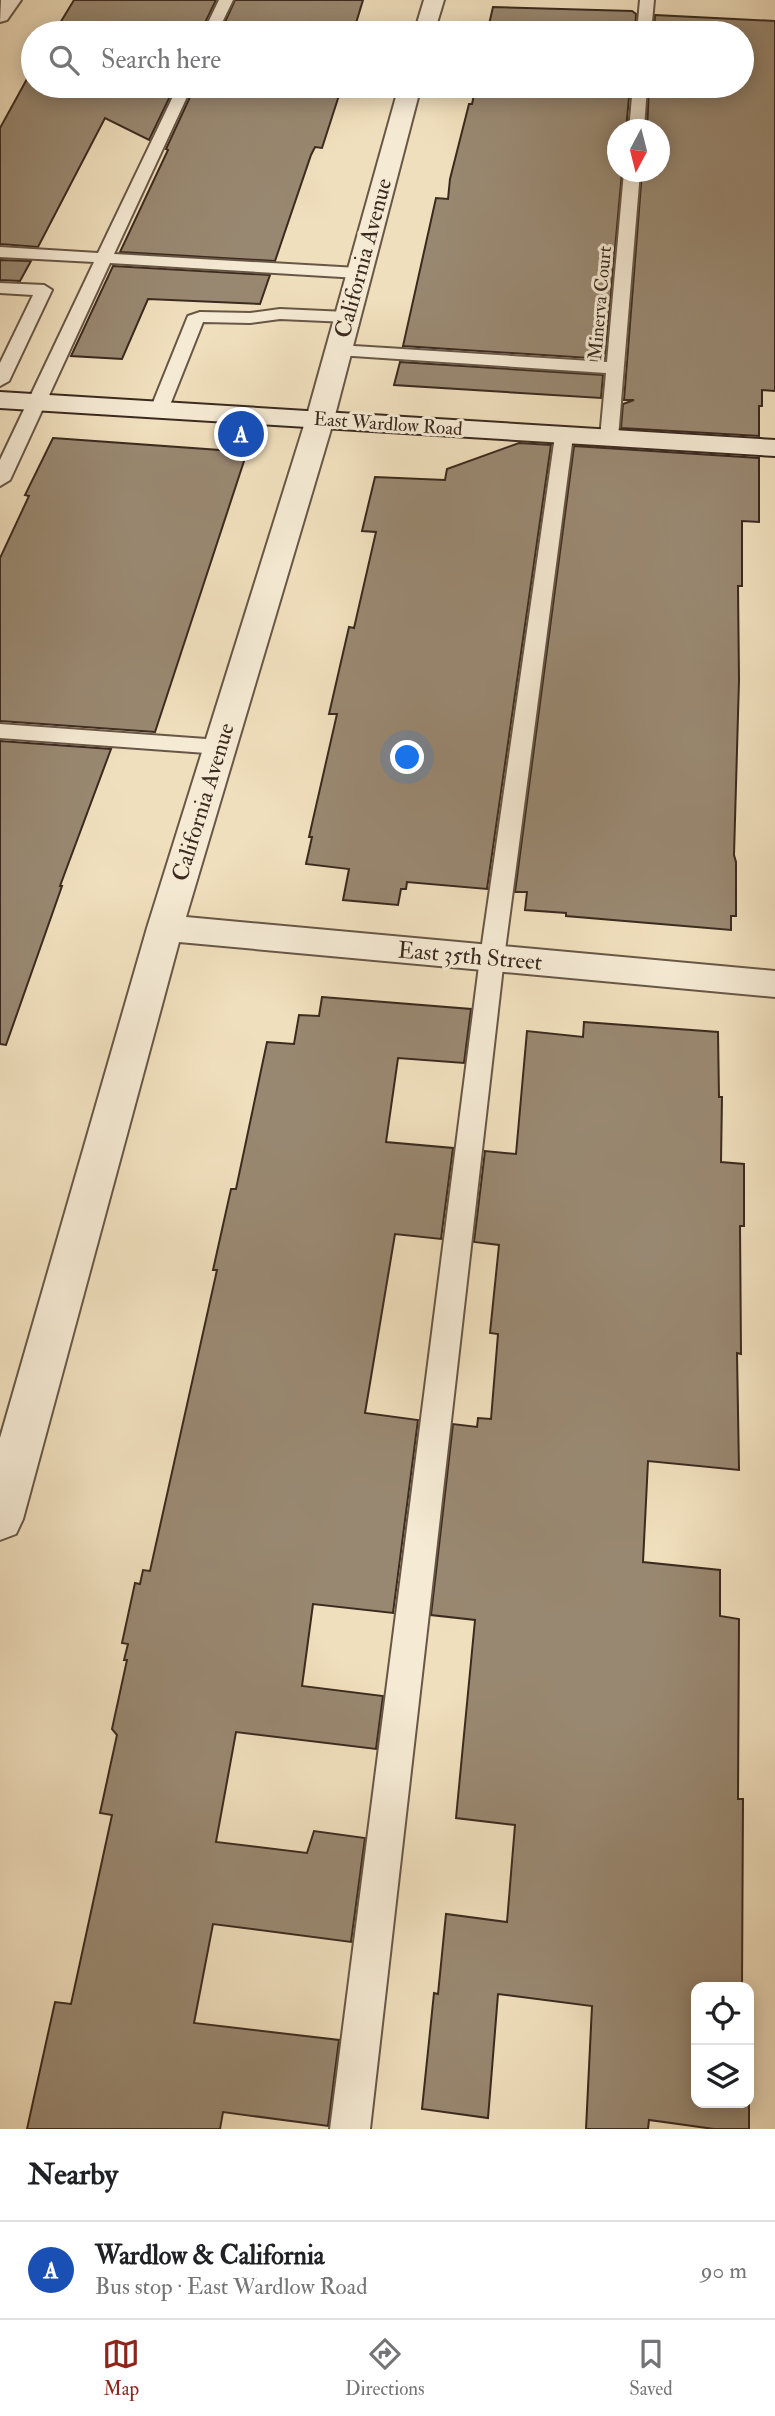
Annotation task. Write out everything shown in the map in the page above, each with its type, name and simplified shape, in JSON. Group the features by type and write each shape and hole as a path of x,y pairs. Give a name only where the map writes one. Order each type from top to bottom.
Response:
{"street":[{"path":"0,16 11,0"},
{"path":"427,21 433,0"},
{"name":"California Avenue","path":"0,1520 165,928 320,419 407,98"},
{"name":"East Wardlow Road","path":"0,400 775,448"},
{"name":"East 35th Street","path":"165,928 775,984"}],"lane":[{"path":"216,21 226,0"},
{"path":"645,21 647,0"},
{"path":"0,480 179,98"},
{"path":"637,119 638,98"},
{"name":"Minerva Court","path":"609,438 631,182"},
{"path":"0,252 358,273"},
{"path":"0,288 44,290 0,381"},
{"path":"159,410 194,320 200,317 250,318 280,314 346,317"},
{"path":"338,350 615,368"},
{"path":"350,2129 492,958 564,436"},
{"path":"0,731 220,747"}],"building":[{"path":"74,0 216,0 206,21 61,21"},
{"path":"235,0 363,0 357,21 225,21"},
{"path":"493,7 632,11 636,14 636,21 490,21"},
{"path":"655,15 775,21 775,391 762,390 759,436 621,428 623,404 634,400 624,400 641,182 670,182 670,119 648,119 648,98 754,98 754,21 655,21"},
{"path":"21,90 21,98 169,98 149,140 105,118 38,247 0,244 0,128"},
{"path":"189,98 338,98 322,148 315,147 311,155 275,261 120,252 168,150 166,149"},
{"path":"473,98 629,98 627,119 607,119 607,182 621,182 605,359 403,346 436,198 448,199 450,179 469,104 472,104"},
{"path":"0,260 31,261 20,281 0,280"},
{"path":"113,266 270,275 260,304 148,299 122,359 71,356"},
{"path":"400,362 603,375 601,398 394,385"},
{"path":"53,438 247,452 155,732 0,721 0,558 29,496 25,495"},
{"path":"519,443 551,445 487,889 407,882 406,889 401,889 398,905 343,900 349,869 306,864 312,837 309,837 337,714 329,714 349,627 354,628 376,532 362,531 375,477 445,480 447,469"},
{"path":"574,446 759,458 759,522 742,521 742,586 738,586 739,680 734,855 736,916 731,916 731,930 525,910 527,892 515,892"},
{"path":"0,741 111,749 60,886 6,1045 0,1044"},
{"path":"322,997 471,1009 464,1063 398,1058 386,1142 453,1148 441,1239 395,1234 365,1413 418,1420 393,1613 313,1604 302,1686 383,1696 376,1749 236,1732 216,1842 307,1853 314,1831 365,1838 351,1942 213,1924 194,2023 339,2040 328,2126 223,2112 220,2129 27,2129 55,2002 71,2004 112,1815 100,1813 117,1735 112,1729 127,1660 124,1660 128,1644 122,1643 135,1583 140,1584 143,1570 150,1571 217,1270 213,1270 231,1189 236,1189 267,1042 294,1044 299,1015 319,1016"},
{"path":"584,1022 718,1032 719,1097 722,1097 721,1162 744,1164 744,1226 740,1226 741,1354 737,1353 739,1470 648,1461 643,1562 720,1570 720,1616 739,1619 738,1799 743,1799 742,1982 691,1982 691,2108 749,2108 749,2129 714,2129 649,2120 648,2129 586,2129 592,2006 498,1994 488,2118 422,2109 434,1993 438,1994 446,1914 507,1922 515,1825 456,1818 475,1620 431,1615 453,1424 477,1427 478,1418 491,1419 498,1334 490,1333 499,1245 474,1242 485,1151 516,1154 527,1031 583,1037"}],"place":[{"name":"Wardlow & California","path":"241,434"}]}
